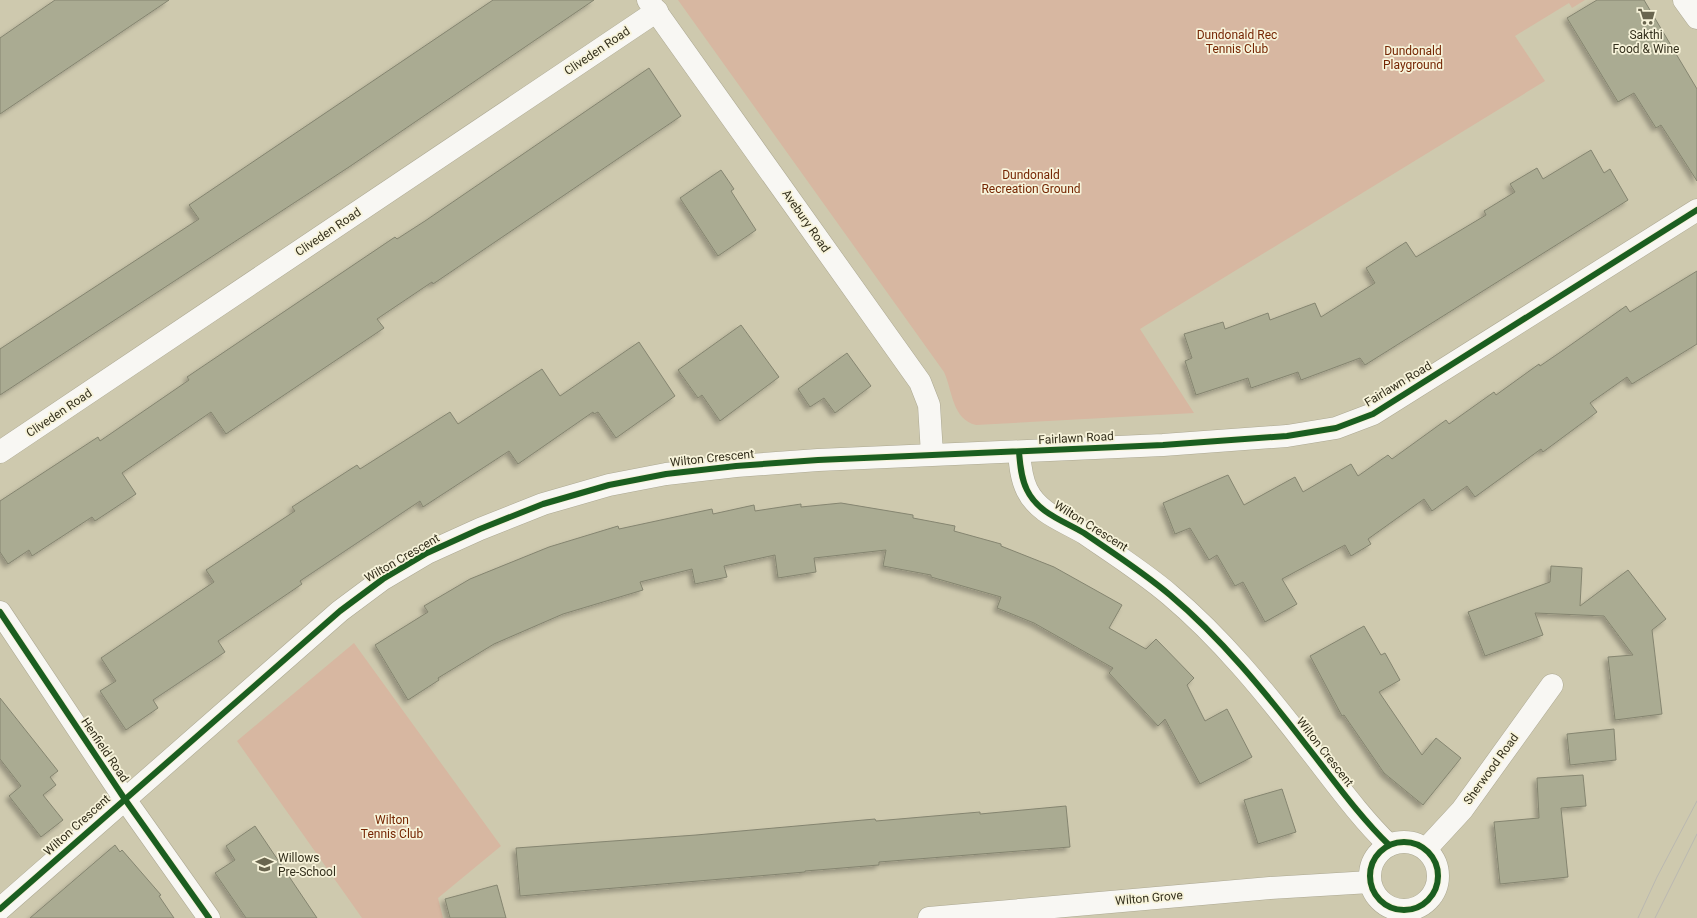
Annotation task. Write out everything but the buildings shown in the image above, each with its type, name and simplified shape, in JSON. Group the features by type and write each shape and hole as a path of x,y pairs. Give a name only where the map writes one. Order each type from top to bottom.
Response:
{"street":[{"path":"1684,0 1697,18"},
{"name":"Cliveden Road","path":"0,452 652,6"},
{"name":"Avebury Road","path":"652,6 920,382 929,405 932,454"},
{"name":"Fairlawn Road","path":"1018,452 1212,442 1287,436 1336,428 1372,414 1697,210"},
{"name":"Wilton Crescent","path":"0,909 124,798 340,611 383,579 480,528 543,504 609,485 666,474 736,466 811,460 932,454 1018,452 1027,491 1042,509 1082,532 1129,564 1170,595 1217,639 1274,703 1369,826 1389,845"},
{"name":"Henfield Road","path":"0,612 124,798 209,918"},
{"name":"Sherwood Road","path":"1426,849 1462,810 1552,686"},
{"path":"1401,841 1414,843 1426,849 1434,860 1438,873 1437,887 1429,900 1416,908 1400,914 1386,906 1376,896 1370,882 1371,867 1377,854 1389,845 1401,841"},
{"name":"Wilton Grove","path":"929,918 1270,888 1370,882"}],"green space":[{"name":"Dundonald Recreation Ground","path":"678,0 1585,0 1572,8 1569,3 1515,36 1545,81 1140,329 1194,413 976,425 968,422 962,417 954,404 944,372"},
{"name":"Wilton Tennis Club","path":"354,643 501,846 438,898 443,918 362,918 237,741"}],"tram line":[{"path":"1638,918 1657,877 1697,801"},
{"path":"1655,918 1697,834"}],"cycle path":[{"path":"0,909 340,611 383,579 427,553 480,529 543,504 609,485 666,474 736,466 818,460 1163,445 1287,436 1336,428 1373,414 1697,210"},
{"path":"1019,452 1023,481 1027,490 1038,505 1052,516 1084,533 1139,571 1170,595 1207,629 1242,666 1356,809 1389,845"},
{"path":"0,612 124,798 209,918"},
{"path":"1404,842 1417,845 1428,852 1435,863 1438,876 1435,889 1428,900 1417,907 1404,910 1391,907 1380,900 1373,889 1370,876 1373,863 1380,852 1391,845 1404,842"}],"place":[{"name":"Sakthi Food & Wine","path":"1646,16"},
{"name":"Willows Pre-School","path":"265,865"}],"park label":[{"name":"Dundonald Rec Tennis Club","path":"1237,42"},
{"name":"Dundonald Playground","path":"1413,58"}]}
